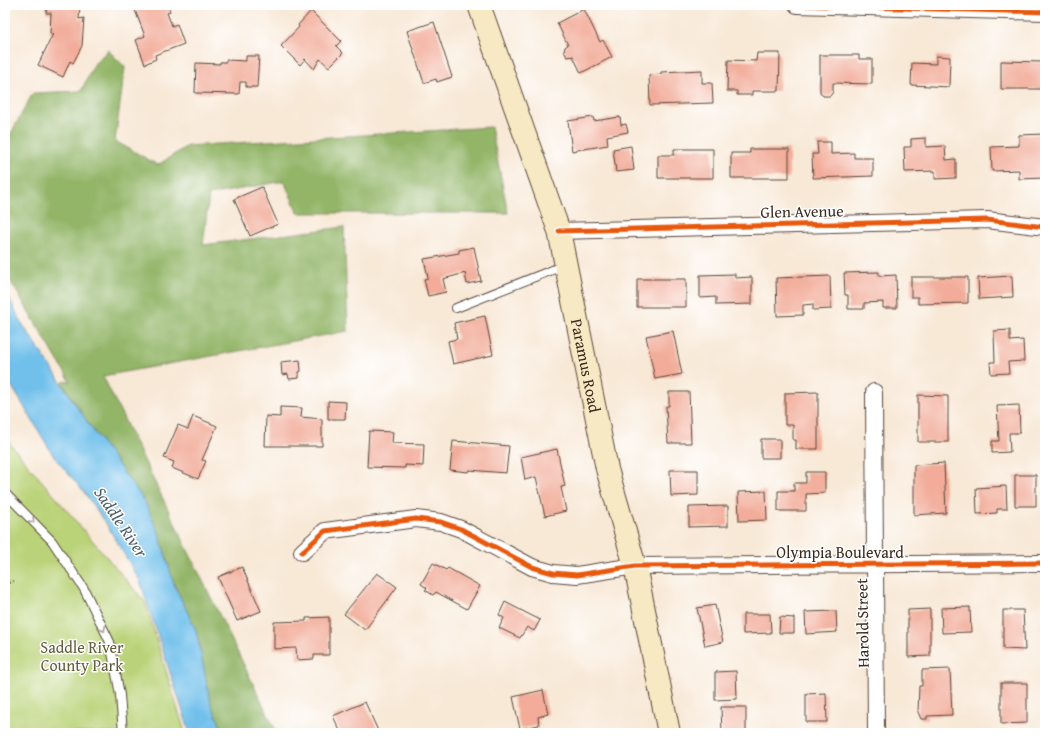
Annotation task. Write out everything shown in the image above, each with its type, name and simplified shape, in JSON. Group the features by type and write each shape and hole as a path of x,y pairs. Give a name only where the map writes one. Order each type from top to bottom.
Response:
{"main road":[{"name":"Paramus Road","path":"479,5 559,231 607,469 634,566 669,733"}],"street":[{"path":"797,5 997,8 1045,12"},
{"name":"Glen Avenue","path":"559,231 987,220 1045,227"},
{"name":"Harold Street","path":"874,392 876,733"},
{"name":"Olympia Boulevard","path":"302,552 325,531 416,519 441,522 461,528 532,567 553,573 577,574 634,566 1045,563"}],"lane":[{"path":"456,308 565,264"},
{"path":"5,493 52,541 84,589 110,642 120,695 123,733"}],"path":[{"path":"5,584 16,580"}],"green space":[{"path":"108,50 125,67 115,141 158,165 187,146 491,127 508,213 298,213 284,181 209,195 203,245 344,227 348,331 103,376 277,733 224,733 211,704 196,630 174,584 159,533 144,500 90,426 62,382 70,381 5,272 5,144 33,93 81,91 95,63"},
{"name":"Saddle River County Park","path":"5,438 145,602 185,733 5,733"}],"water":[{"name":"Saddle River","path":"5,290 21,322 90,426 144,500 159,533 174,584 196,630 211,704 224,733 190,733 140,581 108,527 84,492 55,458 5,375"}],"building":[{"path":"47,5 80,5 79,19 84,18 82,46 73,63 70,61 63,77 38,65 53,34 50,34 51,13 46,13"},
{"path":"133,5 168,5 170,12 167,13 172,26 177,24 184,44 155,55 156,59 145,64 136,40 145,36"},
{"path":"584,9 600,42 603,40 612,57 581,73 573,56 567,57 564,51 565,47 568,45 557,23"},
{"path":"311,11 341,41 336,46 343,53 329,67 320,59 314,69 305,59 300,65 281,46 299,27 298,25"},
{"path":"434,22 452,77 437,82 436,79 424,83 407,31"},
{"path":"757,53 780,53 779,91 752,91 752,95 737,95 737,91 727,91 728,60 756,61"},
{"path":"820,55 859,55 859,59 872,59 872,84 833,83 833,92 830,96 823,96 820,92"},
{"path":"246,56 259,56 257,87 246,87 246,82 240,82 239,94 195,93 196,63 220,64 220,62 226,62 226,60 246,61"},
{"path":"936,56 950,57 949,87 911,85 912,63 936,64"},
{"path":"1001,61 1045,62 1045,89 1001,89"},
{"path":"702,70 702,83 712,83 713,103 650,105 649,75 661,74 661,72"},
{"path":"593,117 594,121 620,117 621,125 626,124 628,132 607,136 608,145 572,151 568,121"},
{"path":"1045,134 1045,178 1019,179 1019,170 992,171 991,147 1019,146 1019,135"},
{"path":"926,138 926,147 945,146 946,160 956,159 956,178 935,179 935,171 905,172 904,147 911,147 911,139"},
{"path":"817,142 831,142 831,154 854,153 854,158 873,158 873,176 813,178 812,154 818,154"},
{"path":"631,146 634,170 616,172 613,149"},
{"path":"674,149 713,149 713,178 658,178 658,155 674,155"},
{"path":"750,149 789,149 789,178 731,178 731,153 750,153"},
{"path":"262,187 278,224 250,236 234,199"},
{"path":"474,247 481,281 467,284 465,273 443,279 446,292 428,296 424,279 428,278 424,259 459,253 459,250"},
{"path":"879,272 879,276 896,275 897,308 883,308 883,302 864,303 864,309 848,309 848,295 845,295 844,273"},
{"path":"735,274 735,278 752,277 752,304 716,305 716,297 700,298 700,275"},
{"path":"830,276 831,309 813,310 813,304 803,305 803,315 777,316 776,278"},
{"path":"1012,276 1013,297 979,299 978,278"},
{"path":"911,277 968,277 968,303 918,304 918,297 911,297"},
{"path":"637,279 686,279 686,307 637,307"},
{"path":"485,316 493,355 453,364 448,341 457,339 454,323"},
{"path":"1010,330 1010,341 1023,340 1024,361 1008,362 1009,373 991,374 990,362 995,362 994,331"},
{"path":"673,331 682,374 655,379 646,336"},
{"path":"300,360 301,371 299,372 299,378 289,379 288,374 282,375 281,362"},
{"path":"669,392 689,392 691,443 668,443 666,406 669,406"},
{"path":"818,392 818,449 796,449 796,440 793,440 793,425 785,425 785,393"},
{"path":"918,395 948,396 948,442 918,442"},
{"path":"328,401 346,402 345,419 328,419"},
{"path":"1019,405 1020,433 1009,433 1010,452 992,453 992,441 999,441 997,406"},
{"path":"280,407 302,408 301,417 322,419 322,446 265,446 266,416 280,417"},
{"path":"193,416 217,426 202,460 206,461 198,479 172,468 174,462 164,458 178,425 188,429"},
{"path":"369,431 393,432 392,443 424,444 423,466 405,465 405,468 367,467"},
{"path":"761,439 780,439 780,458 761,458"},
{"path":"453,441 509,446 506,473 450,470"},
{"path":"557,449 565,486 561,487 566,511 545,516 536,477 525,480 521,457"},
{"path":"944,463 946,513 914,515 914,465"},
{"path":"670,470 698,470 698,495 671,496"},
{"path":"806,472 825,472 825,493 806,494 806,511 778,511 778,491 794,491 794,483 806,483"},
{"path":"1015,475 1036,475 1036,506 1015,506"},
{"path":"1006,486 1007,509 997,509 997,513 977,514 976,488"},
{"path":"766,491 767,520 739,521 738,492"},
{"path":"728,506 728,526 689,527 689,507"},
{"path":"433,563 446,570 448,568 480,586 467,609 436,592 433,595 425,590 427,588 421,584"},
{"path":"242,567 261,611 237,621 218,577"},
{"path":"377,573 397,587 365,630 344,614"},
{"path":"505,602 540,620 534,631 527,627 520,638 499,628 504,618 499,615"},
{"path":"715,605 723,642 705,646 697,608"},
{"path":"970,607 971,632 942,633 941,608"},
{"path":"930,609 930,656 908,657 908,610"},
{"path":"1003,610 1023,610 1025,650 1003,649"},
{"path":"836,611 837,632 806,634 805,612"},
{"path":"743,614 770,614 771,633 743,634"},
{"path":"329,617 329,655 314,655 314,659 297,660 296,648 274,649 274,622 306,621 306,618"},
{"path":"780,617 794,618 794,633 779,633"},
{"path":"950,669 952,715 927,716 927,719 921,719 918,712 919,686 922,686 922,670"},
{"path":"736,671 737,699 715,700 715,672"},
{"path":"1001,683 1027,683 1027,723 1001,724"},
{"path":"543,690 548,714 538,717 539,725 520,729 513,697"},
{"path":"826,693 827,722 806,722 806,694"},
{"path":"365,702 379,733 341,733 333,716"},
{"path":"721,707 746,707 746,733 722,733"}],"cycle path":[{"path":"797,5 1045,12"},
{"path":"559,231 987,220 1045,227"},
{"path":"302,552 325,531 416,519 441,522 461,529 532,567 553,573 577,575 635,566 1045,563"}]}
